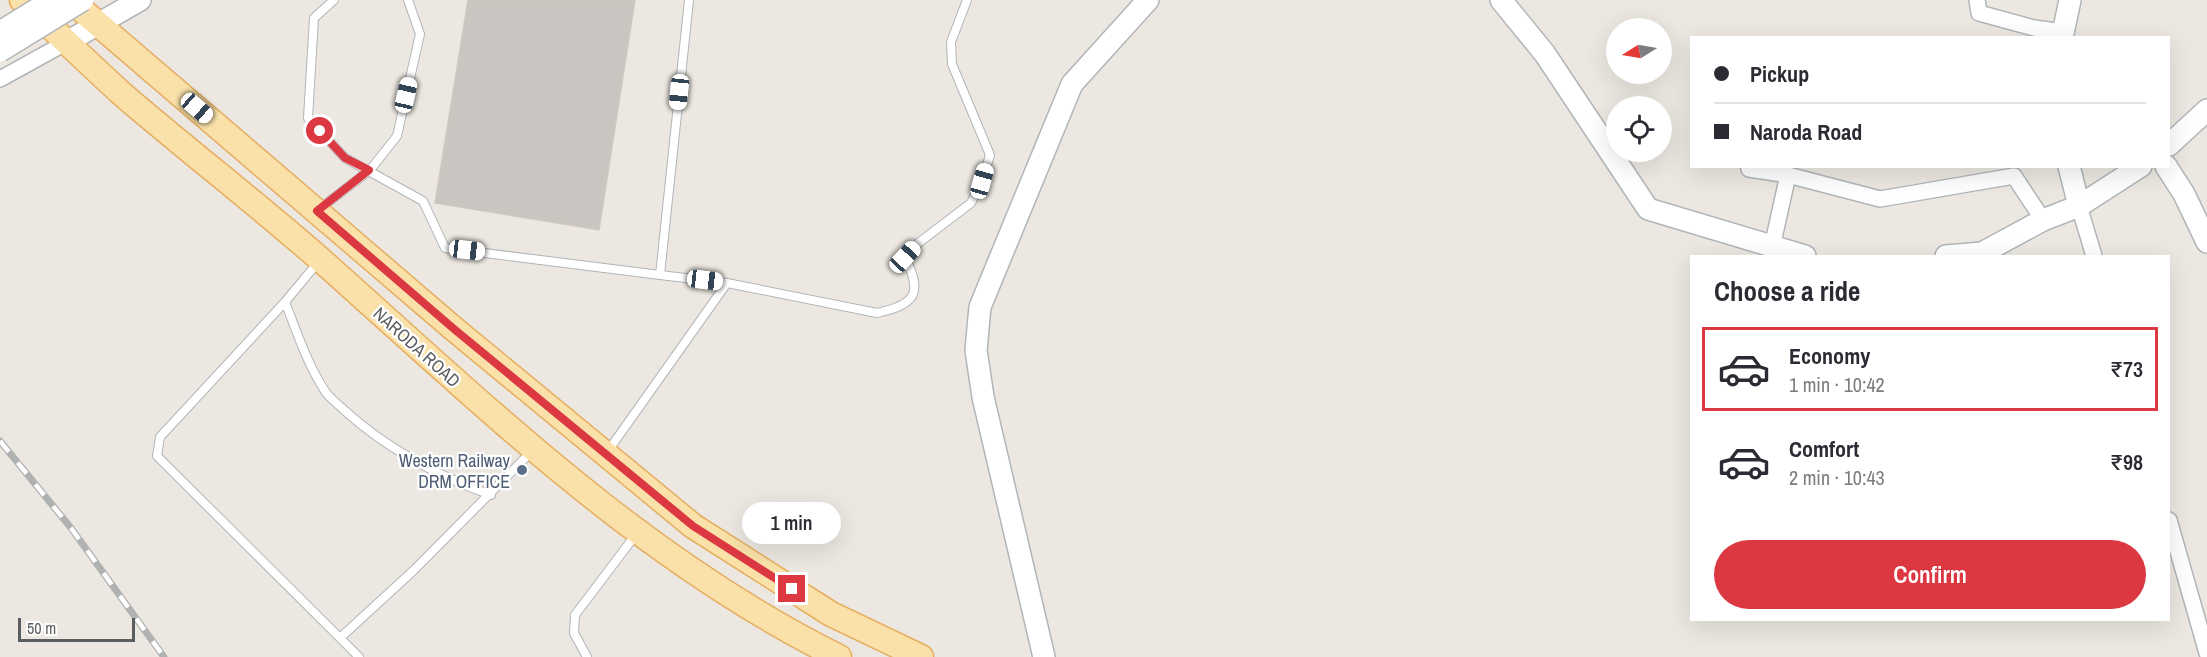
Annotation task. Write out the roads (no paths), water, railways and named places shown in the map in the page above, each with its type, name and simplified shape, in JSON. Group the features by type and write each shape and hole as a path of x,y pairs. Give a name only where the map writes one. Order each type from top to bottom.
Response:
{"main road":[{"name":"NARODA ROAD","path":"22,0 121,93 320,260 533,450 638,533 730,596 790,633 838,657"},
{"name":"NARODA ROAD","path":"70,0 605,455 693,526 831,614 921,657"}],"street":[{"path":"0,32 52,0"},
{"path":"0,51 82,0"},
{"path":"0,79 140,0"},
{"path":"1044,657 984,397 976,350 980,307 1072,84 1148,0"},
{"path":"1501,0 1545,54 1648,209 1790,253 1788,175"},
{"path":"1977,0 1979,13 2062,35 2070,0"},
{"path":"2170,144 2207,110"},
{"path":"2070,168 2094,255"},
{"path":"1958,255 1982,253 2043,220 2079,206 2137,168"},
{"path":"2167,168 2184,194 2207,242"},
{"path":"1749,169 1788,175 1880,199 2014,176 2043,220"},
{"path":"2170,524 2207,653"}],"lane":[{"path":"334,0 314,18 308,118 345,158 423,201 445,248 727,283 877,313 902,308 911,299 914,284 905,257 917,244 970,203 982,181 990,155 952,64 951,42 967,0"},
{"path":"317,211 369,170 397,136 420,34 408,0"},
{"path":"660,275 688,0"},
{"path":"320,260 285,302 160,437 157,456 359,657"},
{"path":"605,455 727,283"},
{"path":"285,302 304,351 325,392 390,446 457,483 491,495"},
{"path":"340,638 491,495 533,450"},
{"path":"587,657 574,633 575,615 638,533"}],"railway":[{"path":"0,441 71,528 164,657"}],"place":[{"name":"Western Railway DRM OFFICE","path":"522,470"}]}
